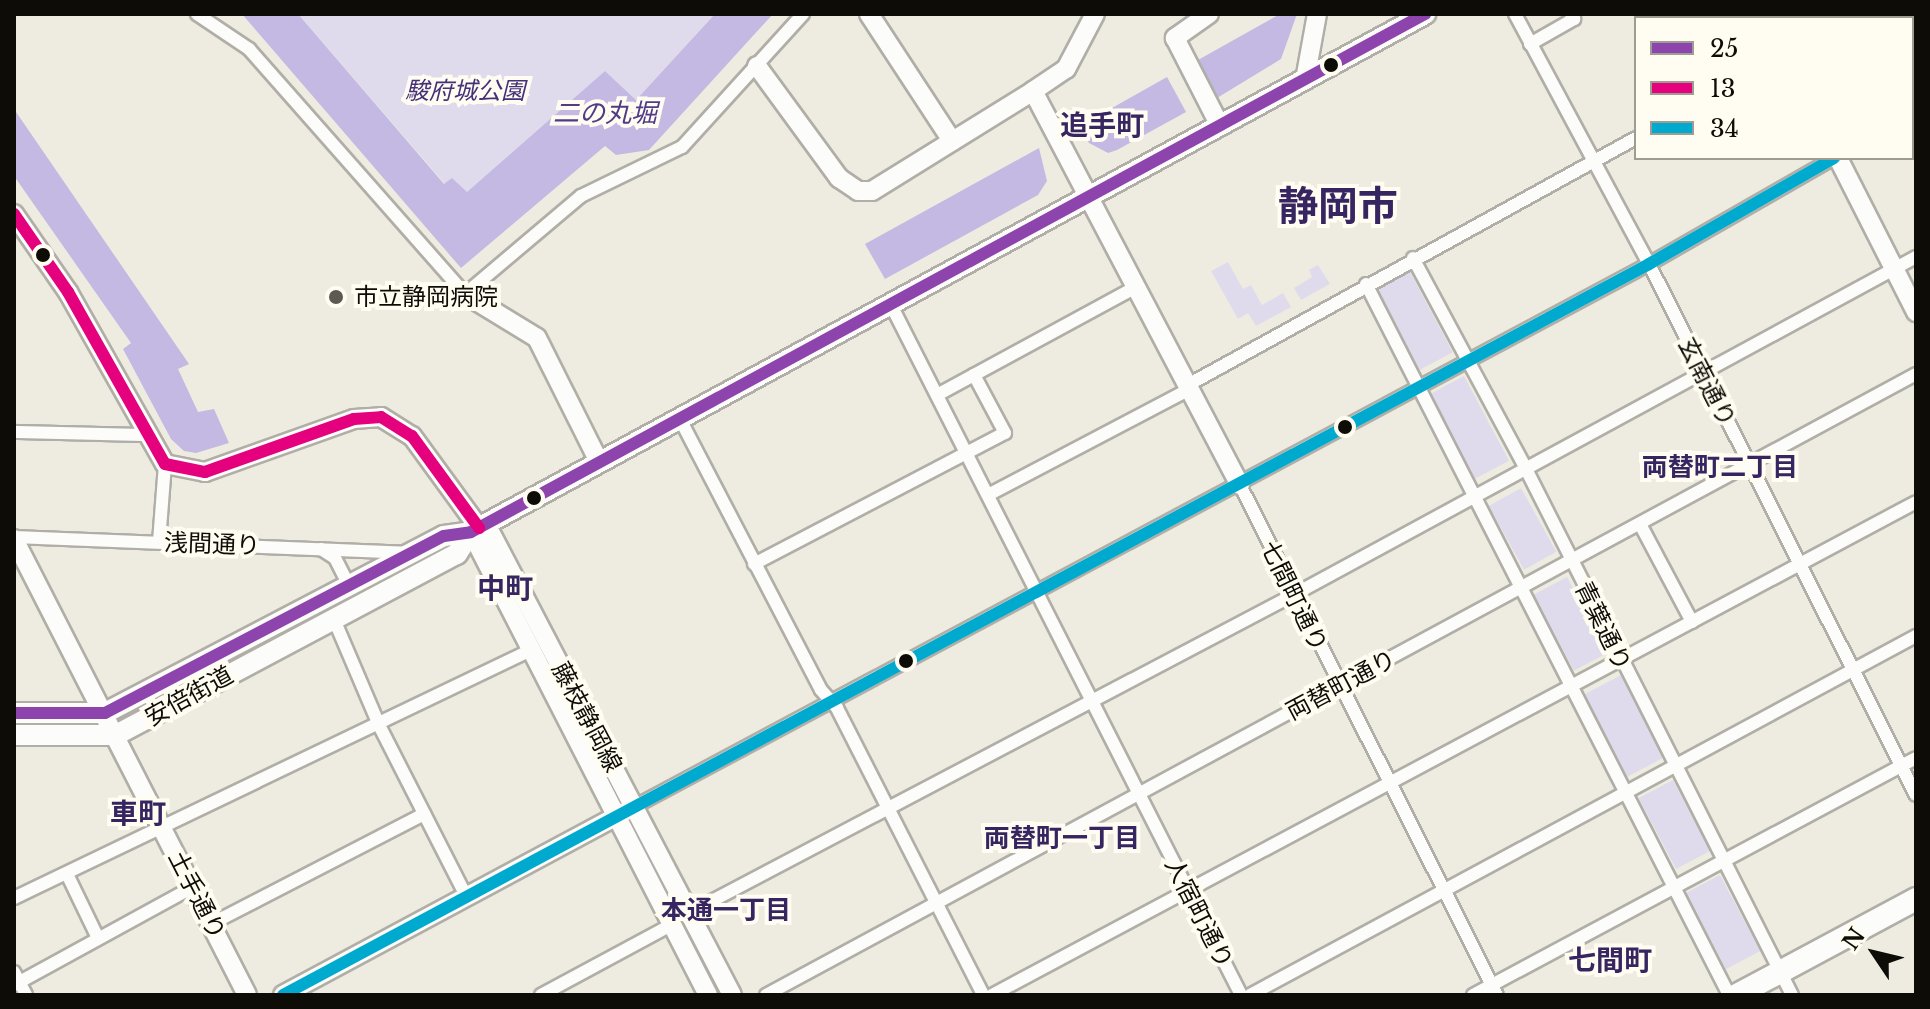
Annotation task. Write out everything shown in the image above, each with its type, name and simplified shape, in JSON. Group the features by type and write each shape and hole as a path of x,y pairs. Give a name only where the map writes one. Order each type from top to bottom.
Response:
{"highway":[{"path":"1737,995 1916,899"}],"main road":[{"path":"479,528 892,307 1425,14"},
{"name":"安倍街道","path":"14,713 105,713 444,536 479,528"},
{"name":"安倍街道","path":"14,735 116,735 333,617 457,554 479,528"}],"street":[{"path":"197,14 249,49 465,294 537,338 599,462"},
{"path":"465,294 581,196 670,157 803,14"},
{"path":"869,14 952,141"},
{"path":"757,66 839,178 858,191 872,191 1066,69 1095,14"},
{"path":"1209,14 1175,38 1186,66 1220,126"},
{"path":"1305,80 1317,14"},
{"name":"玄南通り","path":"1515,14 1649,264 1916,795"},
{"path":"1530,44 1574,19 1571,14"},
{"name":"七間町通り","path":"1033,91 1240,485 1387,785 1494,990"},
{"path":"988,495 1187,388 1413,258 1634,139"},
{"path":"283,995 828,700 1240,485 1418,386 1649,264 1832,160"},
{"path":"1837,160 1916,312"},
{"path":"15,219 68,292 165,464 159,542"},
{"path":"689,913 887,805 1094,702 1916,257"},
{"name":"青葉通り","path":"1413,258 1526,469 1619,659 1792,995"},
{"path":"1366,284 1524,587 1729,995"},
{"path":"937,395 1134,288"},
{"name":"人宿町通り","path":"892,307 1241,995"},
{"name":"両替町通り","path":"766,995 1916,374"},
{"path":"754,564 1005,433 974,375"},
{"path":"165,464 205,472 354,419 381,417 412,436 479,528"},
{"path":"681,421 754,564 887,805 983,995"},
{"path":"14,432 147,435"},
{"path":"992,995 1916,502"},
{"path":"1640,524 1692,622"},
{"name":"藤枝静岡線","path":"479,528 531,650 624,812 689,913 732,995"},
{"name":"藤枝静岡線","path":"479,528 624,812 671,925 708,995"},
{"name":"浅間通り","path":"14,538 411,553"},
{"name":"土手通り","path":"14,538 247,995"},
{"path":"318,548 335,558 349,585"},
{"path":"333,617 379,725 466,896"},
{"path":"1250,995 1916,636"},
{"path":"14,898 531,650"},
{"path":"1473,995 1494,990 1721,859 1916,758"},
{"path":"211,924 424,814"},
{"path":"67,874 98,938"},
{"path":"26,995 16,980 193,887"},
{"path":"541,995 671,925"}],"green space":[{"name":"駿府城公園","path":"298,14 715,14 636,100 605,71 467,192 445,184"},
{"path":"1228,262 1243,289 1251,285 1262,305 1283,293 1291,307 1256,326 1248,313 1238,319 1211,271"},
{"path":"1318,265 1330,284 1301,300 1294,288 1312,277 1309,270"},
{"path":"1410,272 1453,352 1419,370 1376,290"},
{"path":"1464,376 1509,461 1475,479 1430,394"},
{"path":"1521,488 1556,552 1524,570 1489,506"},
{"path":"1567,577 1607,653 1574,671 1533,595"},
{"path":"1621,675 1665,757 1627,777 1583,695"},
{"path":"1673,780 1711,851 1676,869 1639,798"},
{"path":"1720,875 1760,951 1726,969 1686,893"}],"water":[{"name":"二の丸堀","path":"242,14 298,14 444,184 452,178 467,192 605,71 636,100 715,14 773,14 649,150 616,155 605,146 461,268"},
{"path":"1280,14 1297,14 1281,59 1217,98 1198,60"},
{"path":"1167,77 1186,112 1108,153 1089,143 1080,126"},
{"path":"14,109 189,364 178,369 198,412 214,409 229,443 196,453 184,451 171,439 123,349 131,343 14,176"},
{"path":"1039,148 1047,181 1038,195 885,279 865,244"}],"transit line":[{"name":"25","path":"14,713 105,713 444,536 471,532 1425,14"},
{"name":"34","path":"283,995 1649,264 1831,160"},
{"name":"13","path":"14,214 68,292 165,464 205,472 354,419 381,417 412,436 479,528"}],"place":[{"name":"市立静岡病院","path":"336,297"}],"district":[{"name":"追手町","path":"1102,126"},
{"name":"静岡市","path":"1338,206"},
{"name":"両替町二丁目","path":"1720,468"},
{"name":"中町","path":"505,589"},
{"name":"車町","path":"138,814"},
{"name":"両替町一丁目","path":"1062,839"},
{"name":"本通一丁目","path":"726,911"},
{"name":"七間町","path":"1610,961"}]}
